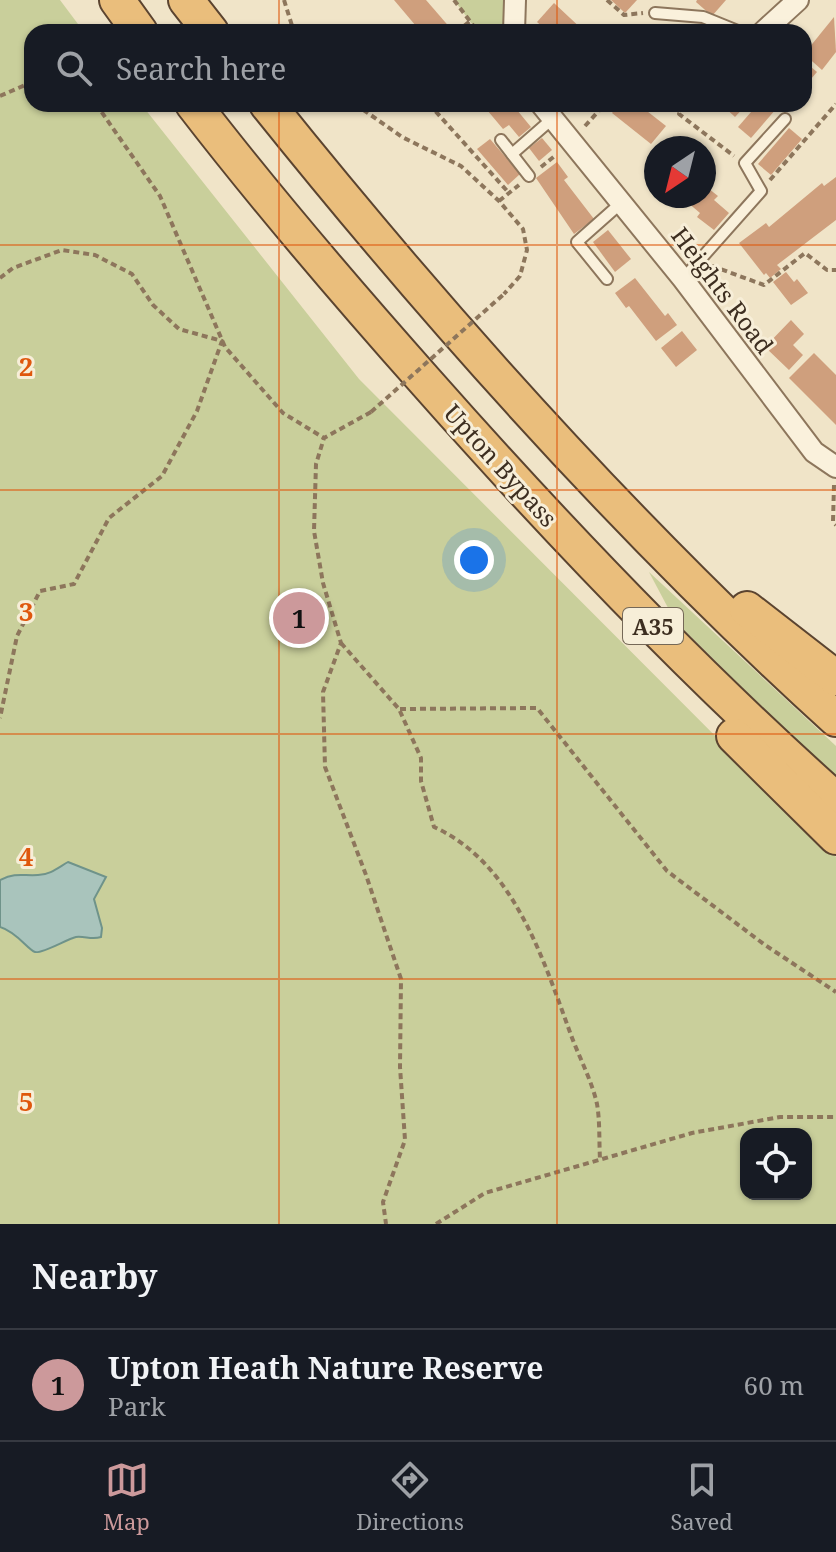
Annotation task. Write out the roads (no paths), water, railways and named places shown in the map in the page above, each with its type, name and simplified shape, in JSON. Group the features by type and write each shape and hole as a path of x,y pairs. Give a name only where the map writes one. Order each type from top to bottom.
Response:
{"highway":[{"path":"117,0 134,24"},
{"path":"186,0 205,24"},
{"name":"Upton Bypass","path":"199,112 309,247 479,443 622,596 836,800"},
{"name":"A35","path":"274,112 430,302 559,447 683,573 836,719"},
{"name":"A35","path":"479,443 578,570 679,680 836,837"},
{"name":"A35","path":"559,447 668,535 734,598 836,678"}],"street":[{"path":"514,24 515,0"},
{"path":"772,24 798,0"},
{"name":"Heights Road","path":"547,112 683,279 814,452 836,467"}],"lane":[{"path":"655,13 703,17 720,24"},
{"path":"512,154 545,112"},
{"path":"683,279 761,191 745,163 785,119"},
{"path":"501,140 529,176"},
{"path":"607,279 577,242 621,203"}],"water":[{"path":"68,862 106,877 94,899 102,928 101,937 76,937 35,952 0,927 0,880 15,875 46,874"}],"place":[{"name":"Upton Heath Nature Reserve","path":"299,618"}]}
